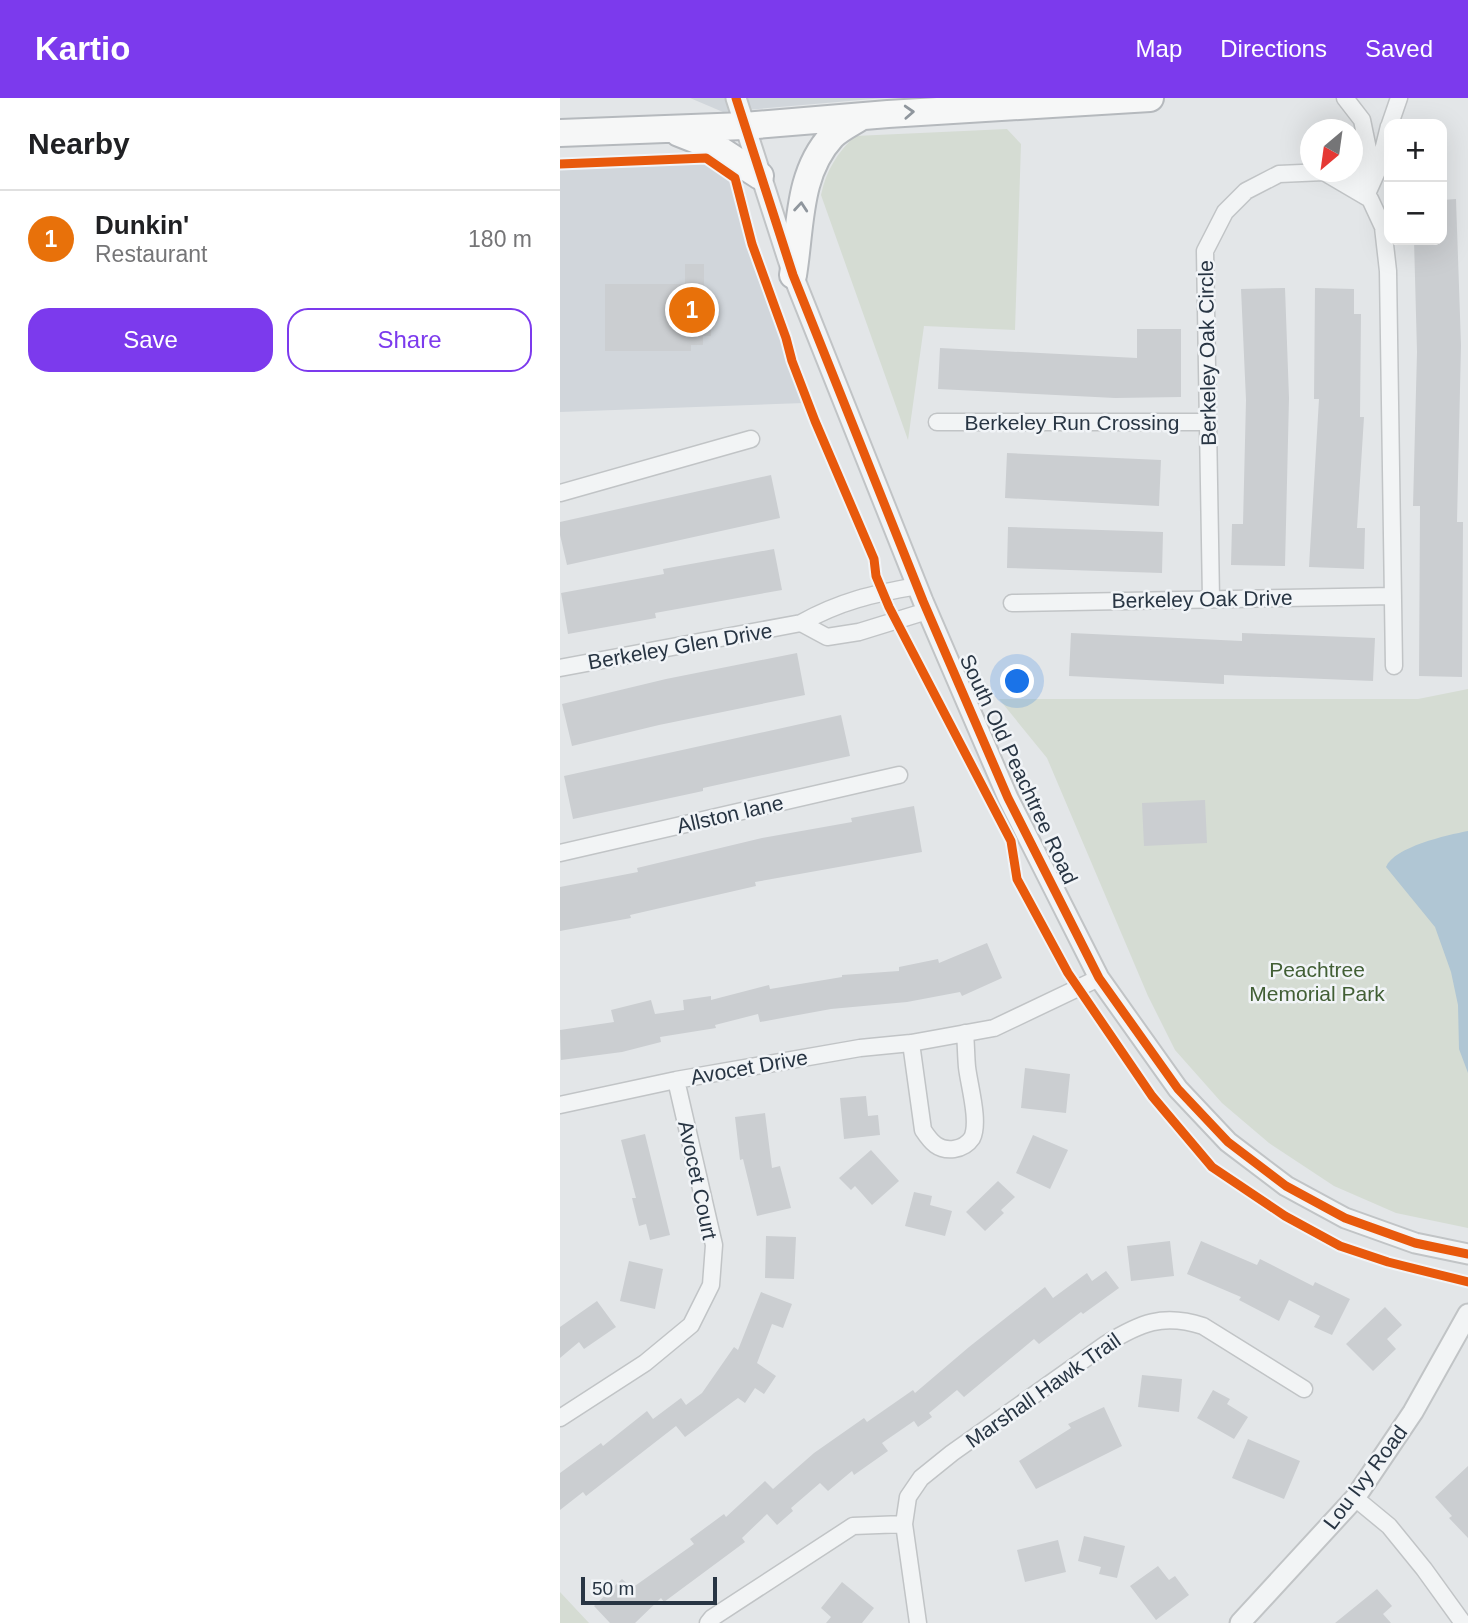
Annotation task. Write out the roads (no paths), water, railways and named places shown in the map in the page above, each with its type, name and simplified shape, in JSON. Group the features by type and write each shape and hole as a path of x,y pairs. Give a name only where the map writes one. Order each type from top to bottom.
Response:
{"highway":[{"path":"560,133 744,126 1150,98"},
{"path":"793,275 803,194 813,161 834,134 862,116"},
{"path":"653,130 678,133 717,148 760,176"}],"street":[{"name":"South Old Peachtree Road","path":"736,98 793,275 927,611 1008,798 1099,978 1178,1089 1228,1142 1286,1186 1357,1222 1415,1243 1468,1254"},
{"path":"1345,98 1362,120 1369,154 1362,172 1351,187"},
{"path":"1392,119 1399,98"},
{"path":"1365,137 1384,131"},
{"path":"1384,146 1379,167 1366,196 1383,227 1388,271 1394,666"},
{"name":"Berkeley Oak Circle","path":"1211,599 1205,251 1225,212 1246,191 1279,174 1324,172 1366,196"},
{"name":"Berkeley Run Crossing","path":"937,422 1208,422"},
{"path":"560,494 751,439"},
{"name":"Berkeley Glen Drive","path":"560,668 801,623 840,604 917,586"},
{"name":"Berkeley Oak Drive","path":"1012,603 1393,596"},
{"path":"840,604 847,634"},
{"name":"Berkeley Glen Drive","path":"801,623 827,637 847,634 927,611"},
{"name":"Allston lane","path":"560,853 899,775"},
{"name":"Avocet Drive","path":"560,1105 676,1080 994,1028 1099,978"},
{"path":"911,1043 923,1130 931,1142 940,1148 961,1148 972,1139 975,1124 965,1033"},
{"name":"Avocet Court","path":"560,1418 645,1363 691,1325 711,1285 714,1245 676,1080"},
{"name":"Lou Ivy Road","path":"1240,1623 1355,1498 1413,1412 1468,1314"},
{"name":"Marshall Hawk Trail","path":"918,1623 904,1524 908,1497 921,1478 952,1453 1129,1330 1170,1319 1203,1325 1304,1389"},
{"path":"1355,1498 1389,1526 1463,1623"},
{"path":"708,1623 853,1526 904,1524"}],"water":[{"path":"1468,831 1468,1073 1459,1049 1458,1005 1451,972 1435,927 1386,867 1399,853 1410,848"}],"place":[{"name":"Dunkin'","path":"692,310"}],"park label":[{"name":"Peachtree Memorial Park","path":"1317,981"}]}
